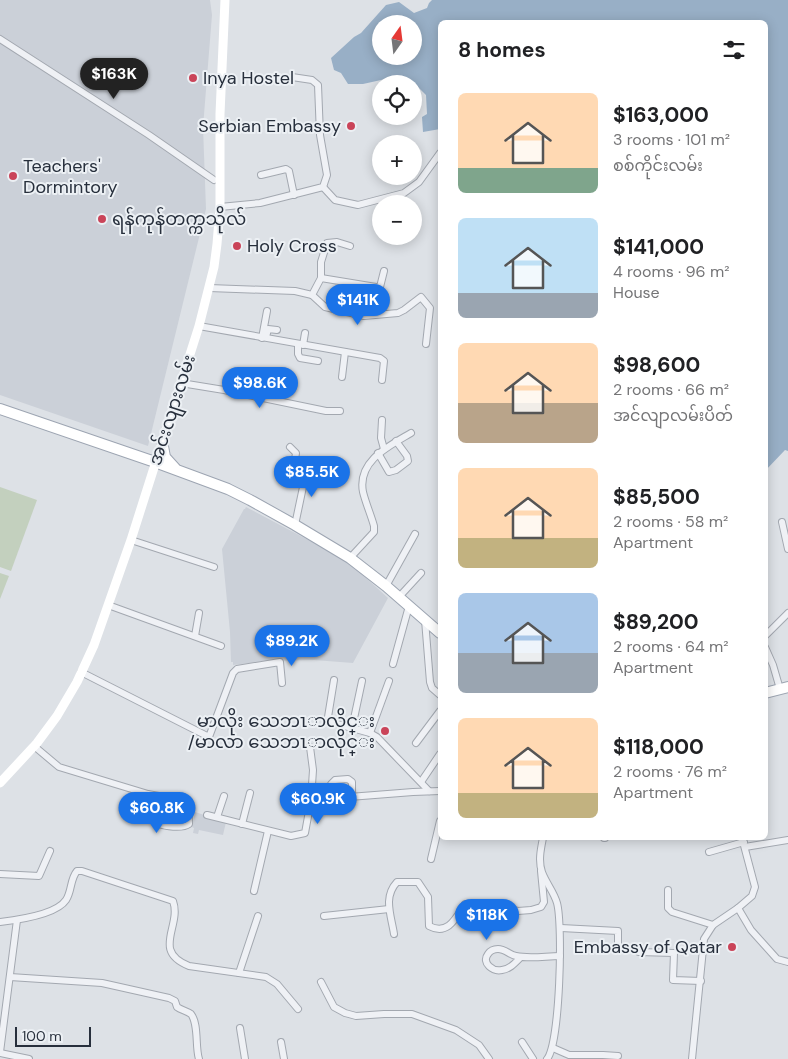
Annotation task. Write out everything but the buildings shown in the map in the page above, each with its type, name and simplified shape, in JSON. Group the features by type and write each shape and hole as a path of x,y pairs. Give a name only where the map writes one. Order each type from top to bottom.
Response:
{"main road":[{"name":"အင်းလျားလမ်း","path":"0,783 34,746 57,716 94,645 131,540 199,326 214,267 220,207 220,122 226,0"},
{"path":"0,409 156,462 228,490 295,525 350,558 386,586 438,631"},
{"path":"162,441 164,457 177,470"},
{"path":"768,692 784,688"}],"street":[{"path":"0,39 149,135 214,180"},
{"path":"292,77 312,80 318,85 320,135 327,175 323,187"},
{"path":"323,187 335,200 358,204 404,193 419,182 438,156"},
{"path":"261,175 286,169 289,171 294,195"},
{"path":"220,207 260,203 323,187"},
{"path":"312,295 321,278 321,262 328,243 337,242 350,246"},
{"path":"321,278 376,288 380,287 384,272"},
{"path":"209,288 295,291 312,295 325,307 364,316 398,313 421,297 430,308 426,344"},
{"path":"264,338 267,311"},
{"path":"199,326 380,358 384,362 382,380"},
{"path":"264,338 268,329 277,330"},
{"path":"305,333 298,354 300,358 318,361"},
{"path":"342,377 345,352"},
{"path":"181,384 326,411 340,411"},
{"path":"382,420 381,451 389,472 408,462 407,456 396,441"},
{"path":"350,558 374,532 373,521 363,490 364,478 368,467 381,451 411,433"},
{"path":"290,447 296,453 294,466 303,483 295,525"},
{"path":"299,478 300,469"},
{"path":"782,522 788,549"},
{"path":"386,586 415,534"},
{"path":"131,540 214,568"},
{"path":"399,597 421,573"},
{"path":"108,604 221,646"},
{"path":"394,664 409,606"},
{"path":"194,636 199,612"},
{"path":"768,633 788,613"},
{"path":"425,620 430,682 432,688 438,693"},
{"path":"768,653 784,688"},
{"path":"81,672 209,737 233,673 237,669 280,662 282,683"},
{"path":"334,680 328,720 370,733 386,745 429,791"},
{"path":"352,728 362,681"},
{"path":"370,733 388,681"},
{"path":"416,743 438,714"},
{"path":"34,746 59,767 148,794 185,801 188,803 189,824 178,828 154,821 148,794"},
{"path":"207,814 291,836 305,833 311,800 313,770 310,747"},
{"path":"421,782 438,757"},
{"path":"332,798 331,784 335,780 348,779 352,782 352,796"},
{"path":"311,800 438,791"},
{"path":"242,824 250,793"},
{"path":"217,817 224,796"},
{"path":"431,859 438,829"},
{"path":"254,891 268,831"},
{"path":"394,934 388,898 391,888 397,882 418,882 423,887 428,896 429,926 436,930 443,930 448,927 465,904 474,903 518,910 532,910 541,907 544,902 540,854 542,840"},
{"path":"709,852 744,842 788,840"},
{"path":"692,1059 704,939 713,925 752,896 755,887 744,842"},
{"path":"0,874 38,876 50,851"},
{"path":"0,922 17,920 57,909 67,900 77,870 82,871 170,899 175,907 170,937 172,955 178,962 189,966 266,977 277,984 298,1010"},
{"path":"541,871 557,903 561,928 553,1048 547,1059"},
{"path":"668,890 668,908 672,912 713,925"},
{"path":"738,908 751,930 776,959 788,962"},
{"path":"324,916 389,909"},
{"path":"239,973 258,916"},
{"path":"17,920 10,977 3,1000 0,1048 29,1059"},
{"path":"561,928 618,931 618,945"},
{"path":"521,957 509,968 495,970 490,967 486,957 488,953 496,949 521,957 560,956"},
{"path":"639,952 674,953 674,980 700,981"},
{"path":"10,977 102,983 169,998 175,1001 177,1007 190,1012 193,1017 196,1030 196,1049 199,1059"},
{"path":"321,982 334,1007 344,1013 356,1016 412,1014 456,1030 479,1045 490,1059"},
{"path":"240,1028 244,1059"},
{"path":"281,1042 284,1059"},
{"path":"522,1042 533,1059"},
{"path":"553,1048 570,1055 618,1056"}],"shaded area":[{"name":"ရန်ကုန်တက္ကသိုလ်","path":"0,0 210,0 212,15 203,127 206,209 148,446 0,395"},
{"path":"246,507 353,566 388,598 353,663 314,660 265,661 233,665 233,662 231,662 222,549"},
{"path":"195,812 226,822 223,835 199,830 198,834 193,833 194,828 192,827"}],"green space":[{"path":"0,487 37,500 11,571 0,567"},
{"path":"0,573 9,576 0,599"}],"water":[{"path":"432,0 788,0 788,451 785,450 768,468 768,20 438,20 438,129 423,132 422,117 427,114 426,95 422,91 422,75 372,75 372,82 348,84 341,73 334,70 331,58 361,33 372,21 372,65 422,65 422,15 377,15 386,5 399,2 414,13 427,8"}],"place":[{"name":"Inya Hostel","path":"193,78"},
{"name":"Serbian Embassy","path":"351,126"},
{"name":"Teachers' Dormintory","path":"13,176"},
{"name":"ရန်ကုန်တက္ကသိုလ်","path":"102,219"},
{"name":"Holy Cross","path":"237,246"},
{"name":"မာလိုး သေဘၤာလိုင္း /မာလာ သေဘၤာလိုင္း","path":"385,731"},
{"name":"Embassy of Qatar","path":"732,947"}]}
